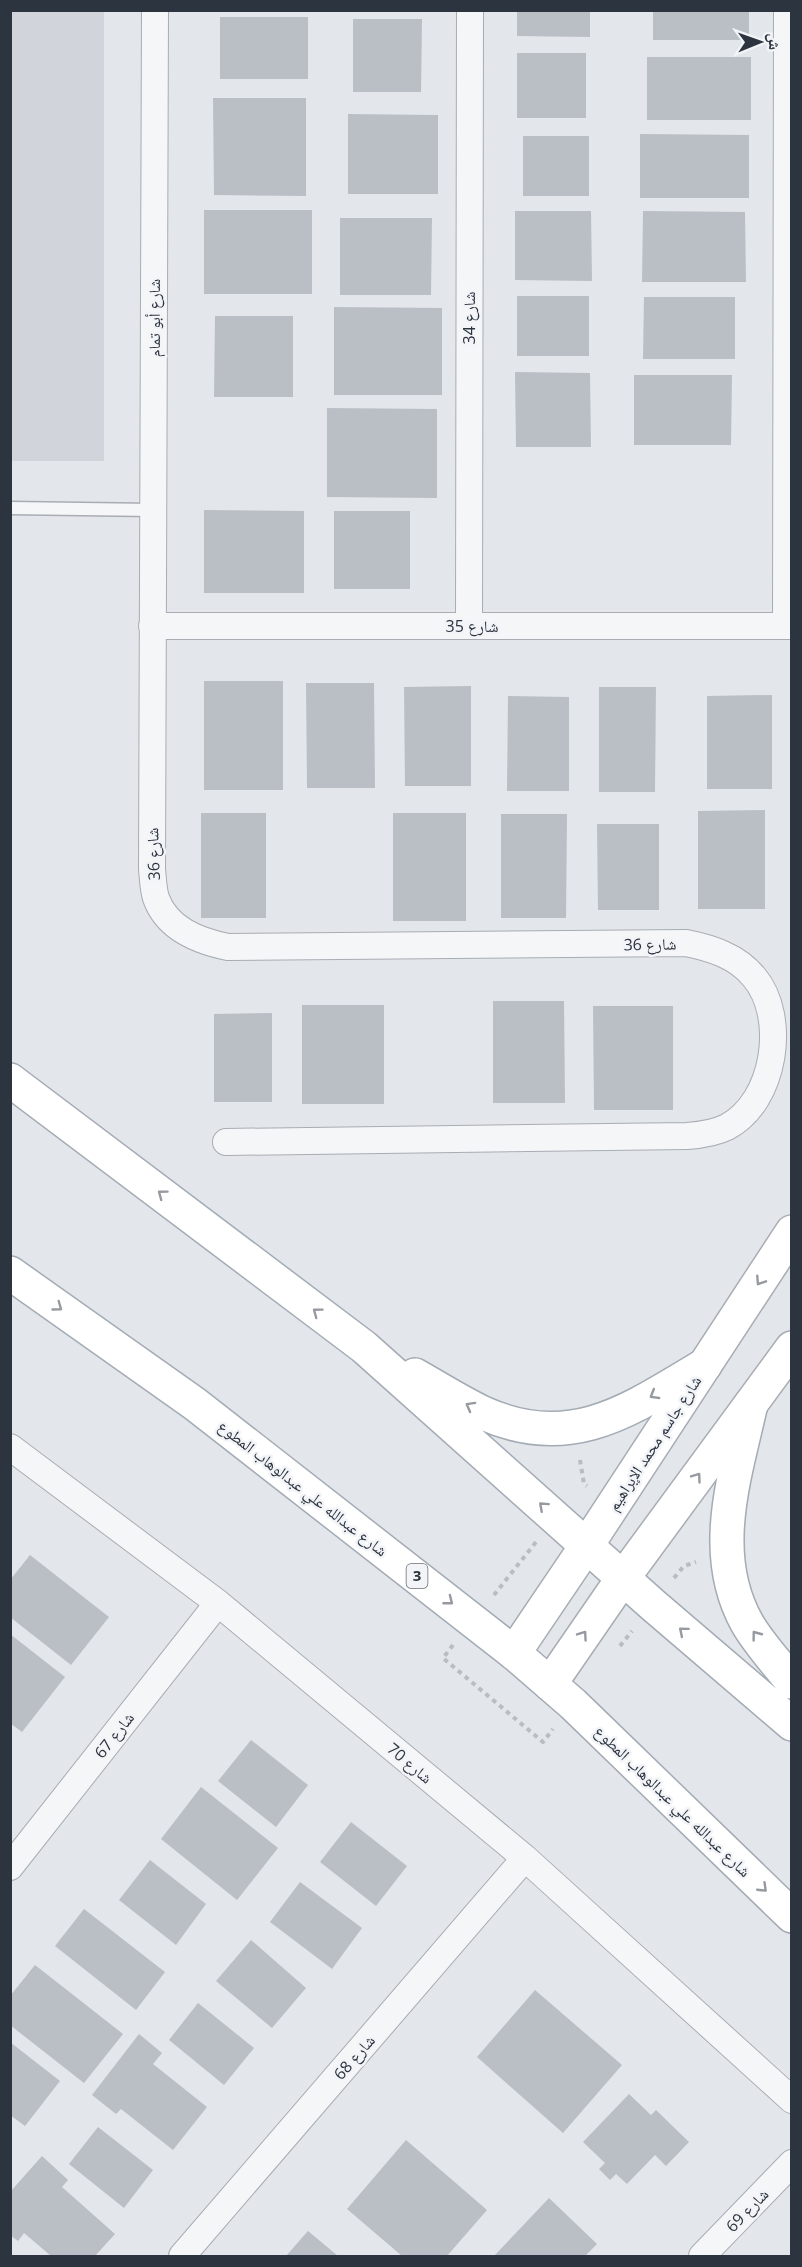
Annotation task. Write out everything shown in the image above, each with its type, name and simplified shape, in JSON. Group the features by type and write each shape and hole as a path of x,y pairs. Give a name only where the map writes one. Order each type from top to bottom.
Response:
{"main road":[{"path":"10,1080 364,1347 623,1578 792,1724"},
{"name":"شارع جاسم محمد الإبراهيم","path":"514,1653 792,1232"},
{"name":"شارع عبدالله علي عبدالوهاب المطوع","path":"10,1273 195,1404 514,1653 550,1683 792,1916"},
{"path":"364,1347 483,1413 528,1426 550,1428 573,1427 628,1411 705,1365"},
{"path":"550,1683 623,1578 792,1348"},
{"path":"751,1404 728,1509 726,1530 729,1571 748,1625 792,1682"}],"street":[{"name":"شارع أبو تمام","path":"152,626 155,10"},
{"name":"شارع 34","path":"469,626 470,10"},
{"path":"787,10 789,625"},
{"name":"شارع 35","path":"152,626 789,625"},
{"name":"شارع 36","path":"152,626 152,869 156,896 162,912 175,926 208,943 245,947 686,943 713,949 733,959 753,975 763,990 771,1010 772,1052 768,1072 759,1094 747,1110 728,1127 707,1134 226,1142"},
{"name":"شارع 70","path":"10,1447 218,1603 525,1858 792,2100"},
{"name":"شارع 67","path":"10,1868 218,1603"},
{"name":"شارع 68","path":"182,2256 525,1858"},
{"name":"شارع 69","path":"702,2256 792,2163"}],"lane":[{"path":"10,508 153,510"}],"shaded area":[{"path":"10,11 104,11 104,461 11,461"}],"building":[{"path":"517,10 590,10 590,37 517,36"},
{"path":"653,10 749,10 749,40 653,40"},
{"path":"220,17 308,17 308,79 220,79"},
{"path":"353,19 422,19 421,92 353,92"},
{"path":"517,53 586,53 586,118 517,118"},
{"path":"647,57 751,57 751,120 647,120"},
{"path":"213,98 306,98 306,196 214,195"},
{"path":"348,114 438,115 438,194 348,194"},
{"path":"640,134 749,135 749,198 640,198"},
{"path":"523,136 589,136 589,196 523,196"},
{"path":"204,210 312,210 312,294 204,294"},
{"path":"515,211 591,211 592,281 515,280"},
{"path":"643,211 745,212 746,282 642,282"},
{"path":"340,218 432,218 431,295 340,295"},
{"path":"517,296 589,296 589,356 517,356"},
{"path":"644,297 735,297 735,359 643,359"},
{"path":"334,307 442,308 442,395 334,395"},
{"path":"215,316 293,316 293,397 214,397"},
{"path":"515,372 590,373 591,447 516,447"},
{"path":"634,375 732,375 731,445 634,445"},
{"path":"327,408 437,409 437,498 327,497"},
{"path":"204,510 304,511 304,593 204,593"},
{"path":"334,511 410,511 410,589 334,589"},
{"path":"204,681 283,681 283,790 204,790"},
{"path":"306,683 374,683 375,788 307,788"},
{"path":"471,686 471,786 405,786 404,687"},
{"path":"599,687 656,687 655,792 599,792"},
{"path":"772,695 772,789 707,789 707,696"},
{"path":"508,696 569,697 569,791 507,791"},
{"path":"765,810 765,909 698,909 698,811"},
{"path":"201,813 266,813 266,918 201,918"},
{"path":"393,813 466,813 466,921 393,921"},
{"path":"501,814 567,814 566,918 501,918"},
{"path":"597,824 659,824 659,910 598,910"},
{"path":"493,1001 564,1001 565,1103 493,1103"},
{"path":"302,1005 384,1005 384,1104 302,1104"},
{"path":"593,1006 673,1006 673,1110 594,1110"},
{"path":"272,1013 272,1102 214,1102 214,1014"},
{"path":"30,1555 109,1617 71,1665 10,1617 10,1580"},
{"path":"10,1634 65,1677 22,1732 10,1723"},
{"path":"251,1740 308,1785 276,1827 218,1781"},
{"path":"201,1787 278,1848 237,1900 161,1839"},
{"path":"351,1822 407,1866 376,1906 320,1862"},
{"path":"150,1860 206,1904 176,1945 119,1900"},
{"path":"300,1882 362,1928 332,1969 270,1922"},
{"path":"84,1909 165,1972 136,2010 55,1946"},
{"path":"251,1940 306,1988 272,2028 216,1981"},
{"path":"35,1965 123,2034 84,2083 10,2025 10,1996"},
{"path":"535,1990 622,2065 563,2133 477,2057"},
{"path":"198,2003 254,2048 224,2085 169,2040"},
{"path":"139,2034 162,2053 153,2064 207,2107 173,2150 121,2109 116,2114 92,2095"},
{"path":"10,2042 60,2081 25,2126 10,2115"},
{"path":"629,2094 651,2115 656,2110 689,2142 666,2166 655,2155 627,2184 616,2174 610,2180 599,2169 605,2163 583,2142"},
{"path":"98,2127 153,2170 124,2208 69,2164"},
{"path":"406,2140 487,2210 447,2256 402,2256 347,2209"},
{"path":"42,2156 68,2180 62,2187 115,2234 95,2256 51,2256 24,2233 18,2241 10,2235 10,2192"},
{"path":"549,2198 597,2244 585,2256 494,2256"},
{"path":"308,2231 338,2256 286,2256"}]}
